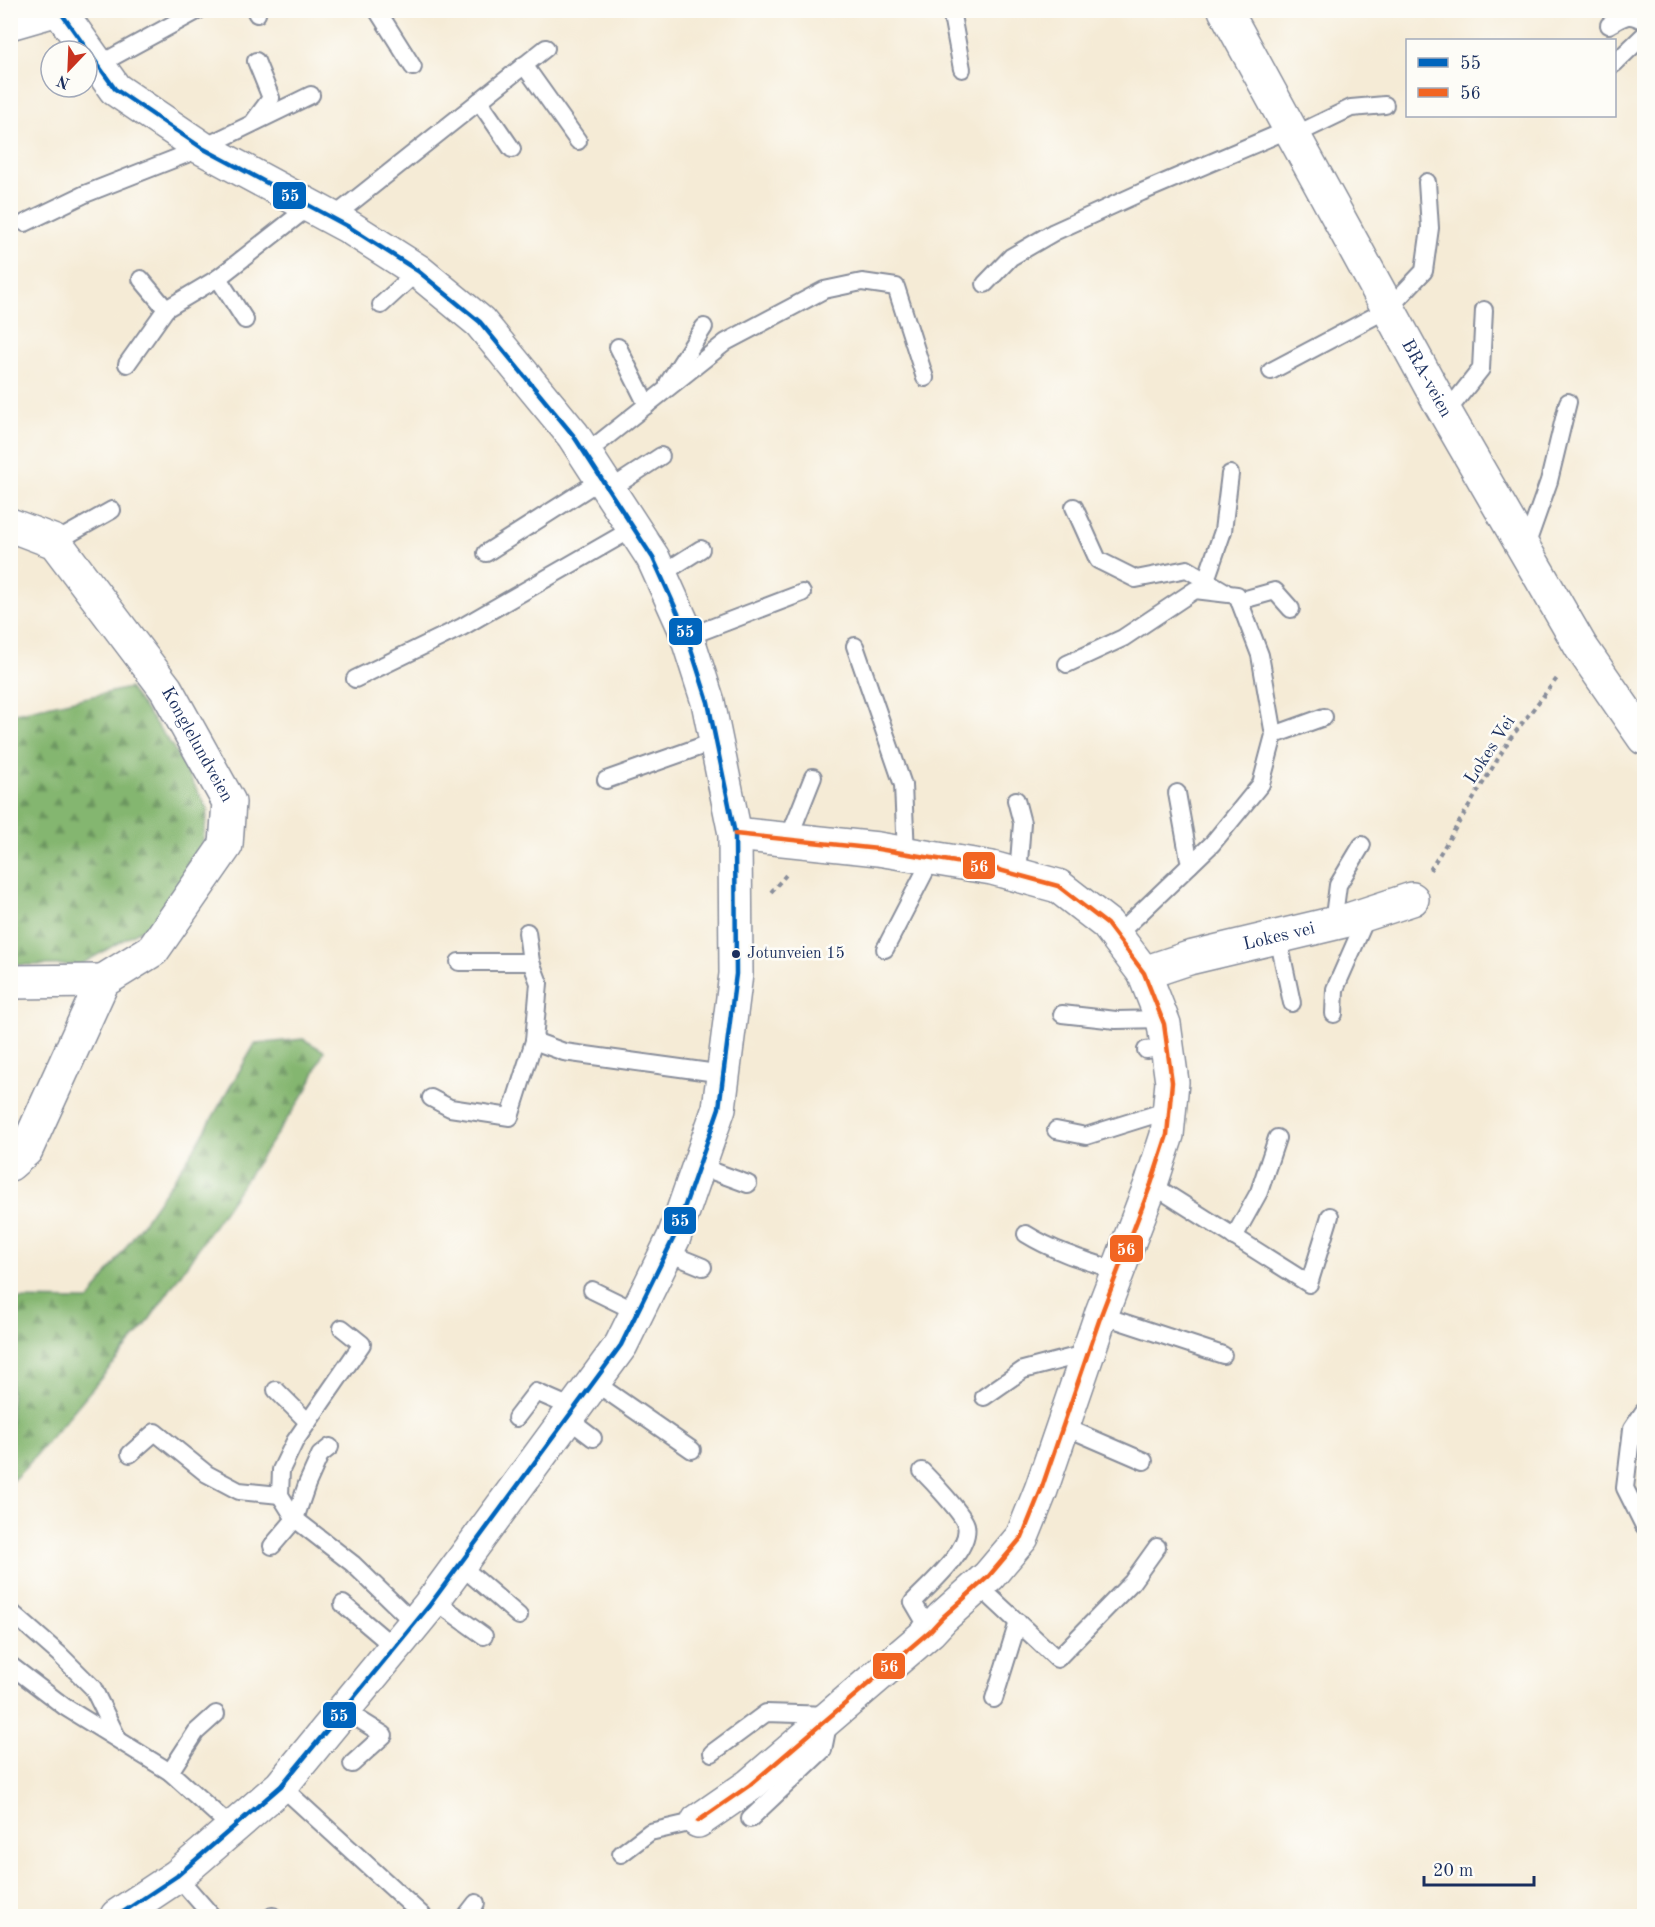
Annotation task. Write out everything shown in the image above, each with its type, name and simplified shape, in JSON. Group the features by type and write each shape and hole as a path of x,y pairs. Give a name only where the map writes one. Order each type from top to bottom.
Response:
{"street":[{"path":"10,23 57,10 79,39"},
{"name":"BRA-veien","path":"1225,10 1446,413 1581,647 1642,729"},
{"path":"99,66 115,89 202,148 321,212 418,271 480,322 573,435 653,558 687,637 708,702 735,834 736,974 719,1108 666,1251 621,1345 415,1624 281,1786 177,1876 117,1917"},
{"path":"10,525 55,543"},
{"name":"Konglelundveien","path":"55,543 166,689 229,802 226,845 153,950 103,981"},
{"path":"698,1821 750,1785 930,1630 989,1576 1022,1537 1101,1315 1151,1184 1167,1135 1172,1082 1158,1039 1144,973 1107,924 1058,886 992,868 878,849 735,834"},
{"name":"Lokes vei","path":"1144,973 1189,958 1333,924 1412,899"},
{"path":"10,981 103,981 26,1150 10,1164"}],"lane":[{"path":"99,64 199,10"},
{"path":"377,10 413,68"},
{"path":"951,10 962,69"},
{"path":"1609,25 1627,15 1644,21"},
{"path":"1616,62 1644,34"},
{"path":"127,364 166,309 321,212 479,101 546,48"},
{"path":"251,124 271,98 256,61"},
{"path":"524,65 578,141"},
{"path":"25,223 85,194 202,148 311,95"},
{"path":"479,101 512,149"},
{"path":"985,284 1011,257 1054,232 1142,192 1351,108 1385,105"},
{"path":"1271,371 1388,309 1424,271 1430,228 1427,182"},
{"path":"381,305 418,271"},
{"path":"218,278 245,320"},
{"path":"141,279 166,309"},
{"path":"599,475 647,405 726,342 824,290 862,282 896,287 925,378"},
{"path":"1446,413 1480,369 1484,310"},
{"path":"662,394 704,327"},
{"path":"618,347 647,405"},
{"path":"1525,550 1549,481 1568,402"},
{"path":"486,553 599,475 661,456"},
{"path":"1206,580 1223,531 1230,474"},
{"path":"1074,507 1098,560 1136,579 1187,569 1235,597 1260,656 1274,735 1261,784 1212,844 1116,936"},
{"path":"55,543 112,510"},
{"path":"355,679 462,627 634,528"},
{"path":"660,574 701,549"},
{"path":"1067,664 1123,638 1195,590 1235,597 1275,591 1291,609"},
{"path":"687,637 802,593"},
{"path":"855,646 903,785 919,856 885,949"},
{"path":"1274,735 1324,717"},
{"path":"606,780 716,741"},
{"path":"788,840 813,777"},
{"path":"1177,793 1190,865"},
{"path":"1016,800 1022,823 1018,875"},
{"path":"1333,924 1338,885 1362,845"},
{"path":"1334,1014 1335,989 1368,913"},
{"path":"431,1098 450,1108 510,1117 534,1041 539,983 531,962 527,932"},
{"path":"1278,937 1292,1003"},
{"path":"459,962 531,962"},
{"path":"1062,1014 1116,1020 1158,1039"},
{"path":"534,1041 564,1052 724,1074"},
{"path":"1056,1130 1086,1136 1169,1110"},
{"path":"1234,1237 1259,1192 1277,1138"},
{"path":"699,1166 748,1184"},
{"path":"1151,1184 1309,1284 1330,1216"},
{"path":"1026,1234 1073,1257 1118,1271"},
{"path":"666,1251 703,1267"},
{"path":"592,1290 637,1312"},
{"path":"1101,1315 1223,1355"},
{"path":"342,1328 362,1344 295,1441 280,1470 280,1495 295,1519 353,1564 415,1624"},
{"path":"984,1397 1023,1370 1088,1353"},
{"path":"594,1382 692,1450"},
{"path":"276,1390 308,1422"},
{"path":"516,1418 536,1392 571,1414 593,1438"},
{"path":"1644,1411 1632,1429 1625,1488 1644,1526"},
{"path":"1063,1426 1144,1461"},
{"path":"130,1454 154,1432 207,1474 239,1491 280,1495"},
{"path":"272,1546 295,1519 320,1455 330,1447"},
{"path":"922,1472 934,1482 966,1524 966,1540 956,1556 913,1602 930,1630"},
{"path":"979,1586 1057,1659 1132,1582 1157,1547"},
{"path":"460,1565 519,1616"},
{"path":"343,1604 415,1624 484,1636"},
{"path":"10,1611 59,1654 93,1688 118,1740"},
{"path":"994,1699 1018,1622"},
{"path":"10,1665 65,1707 170,1772 232,1828"},
{"path":"344,1710 384,1735 352,1764"},
{"path":"712,1753 766,1713 830,1715 823,1750 750,1820"},
{"path":"170,1772 196,1731 216,1714"},
{"path":"281,1786 423,1917"},
{"path":"621,1854 650,1832 698,1821"},
{"path":"177,1876 212,1917"}],"path":[{"name":"Lokes Vei","path":"1412,899 1510,739 1581,647"}],"green space":[{"path":"129,688 173,747 208,810 201,852 153,923 80,965 11,965 10,714"},
{"path":"303,1039 324,1051 307,1090 145,1326 11,1482 11,1299 89,1300 193,1151 255,1044"}],"transit line":[{"name":"55","path":"59,10 115,89 202,148 349,227 418,271 480,322 573,435 653,558 684,627 708,702 735,834 736,974 719,1108 674,1237 621,1345 429,1606 281,1786 177,1876 117,1916"},
{"name":"56","path":"698,1821 750,1785 930,1631 989,1576 1022,1537 1041,1490 1101,1315 1151,1184 1167,1135 1172,1082 1164,1024 1144,973 1107,924 1058,886 992,868 878,849 735,834"}],"place":[{"name":"Jotunveien 15","path":"736,954"}]}
